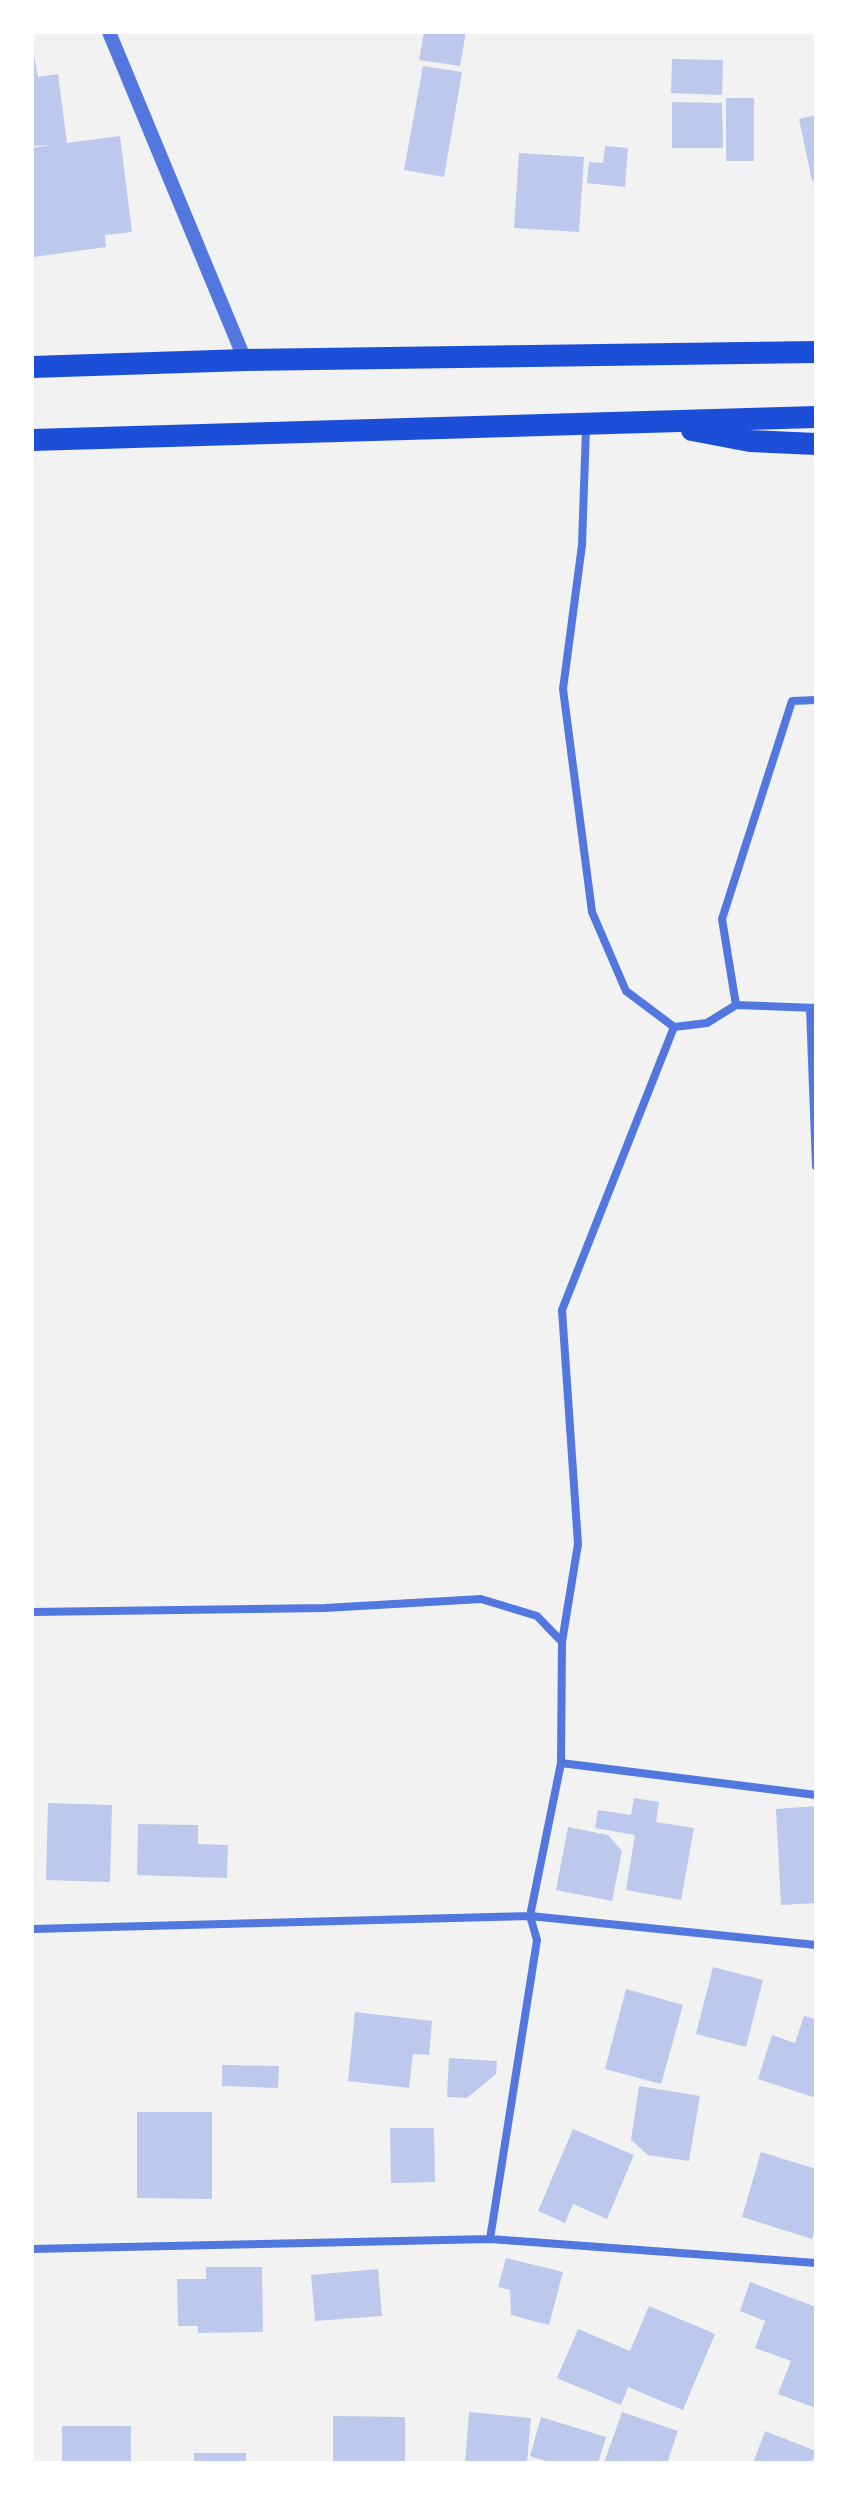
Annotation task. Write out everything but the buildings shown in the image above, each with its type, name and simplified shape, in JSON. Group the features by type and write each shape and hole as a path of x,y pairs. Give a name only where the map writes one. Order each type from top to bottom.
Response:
{"highway":[{"path":"32,367 245,360 816,352"},
{"path":"32,440 816,417"},
{"path":"647,421 750,441 816,444"}],"street":[{"path":"109,32 245,360"},
{"path":"587,423 582,545 563,689 592,912 626,991 674,1027 707,1023 736,1005 813,1008 816,1166"},
{"path":"736,1005 722,919 792,701 816,700"},
{"path":"490,2239 537,1940 530,1916 561,1763 562,1642 578,1544 562,1310 674,1027"},
{"path":"32,1612 325,1608 481,1599 537,1616 562,1642"},
{"path":"561,1763 816,1795"},
{"path":"32,1929 530,1916 816,1945"},
{"path":"32,2249 490,2239 816,2263"}]}
